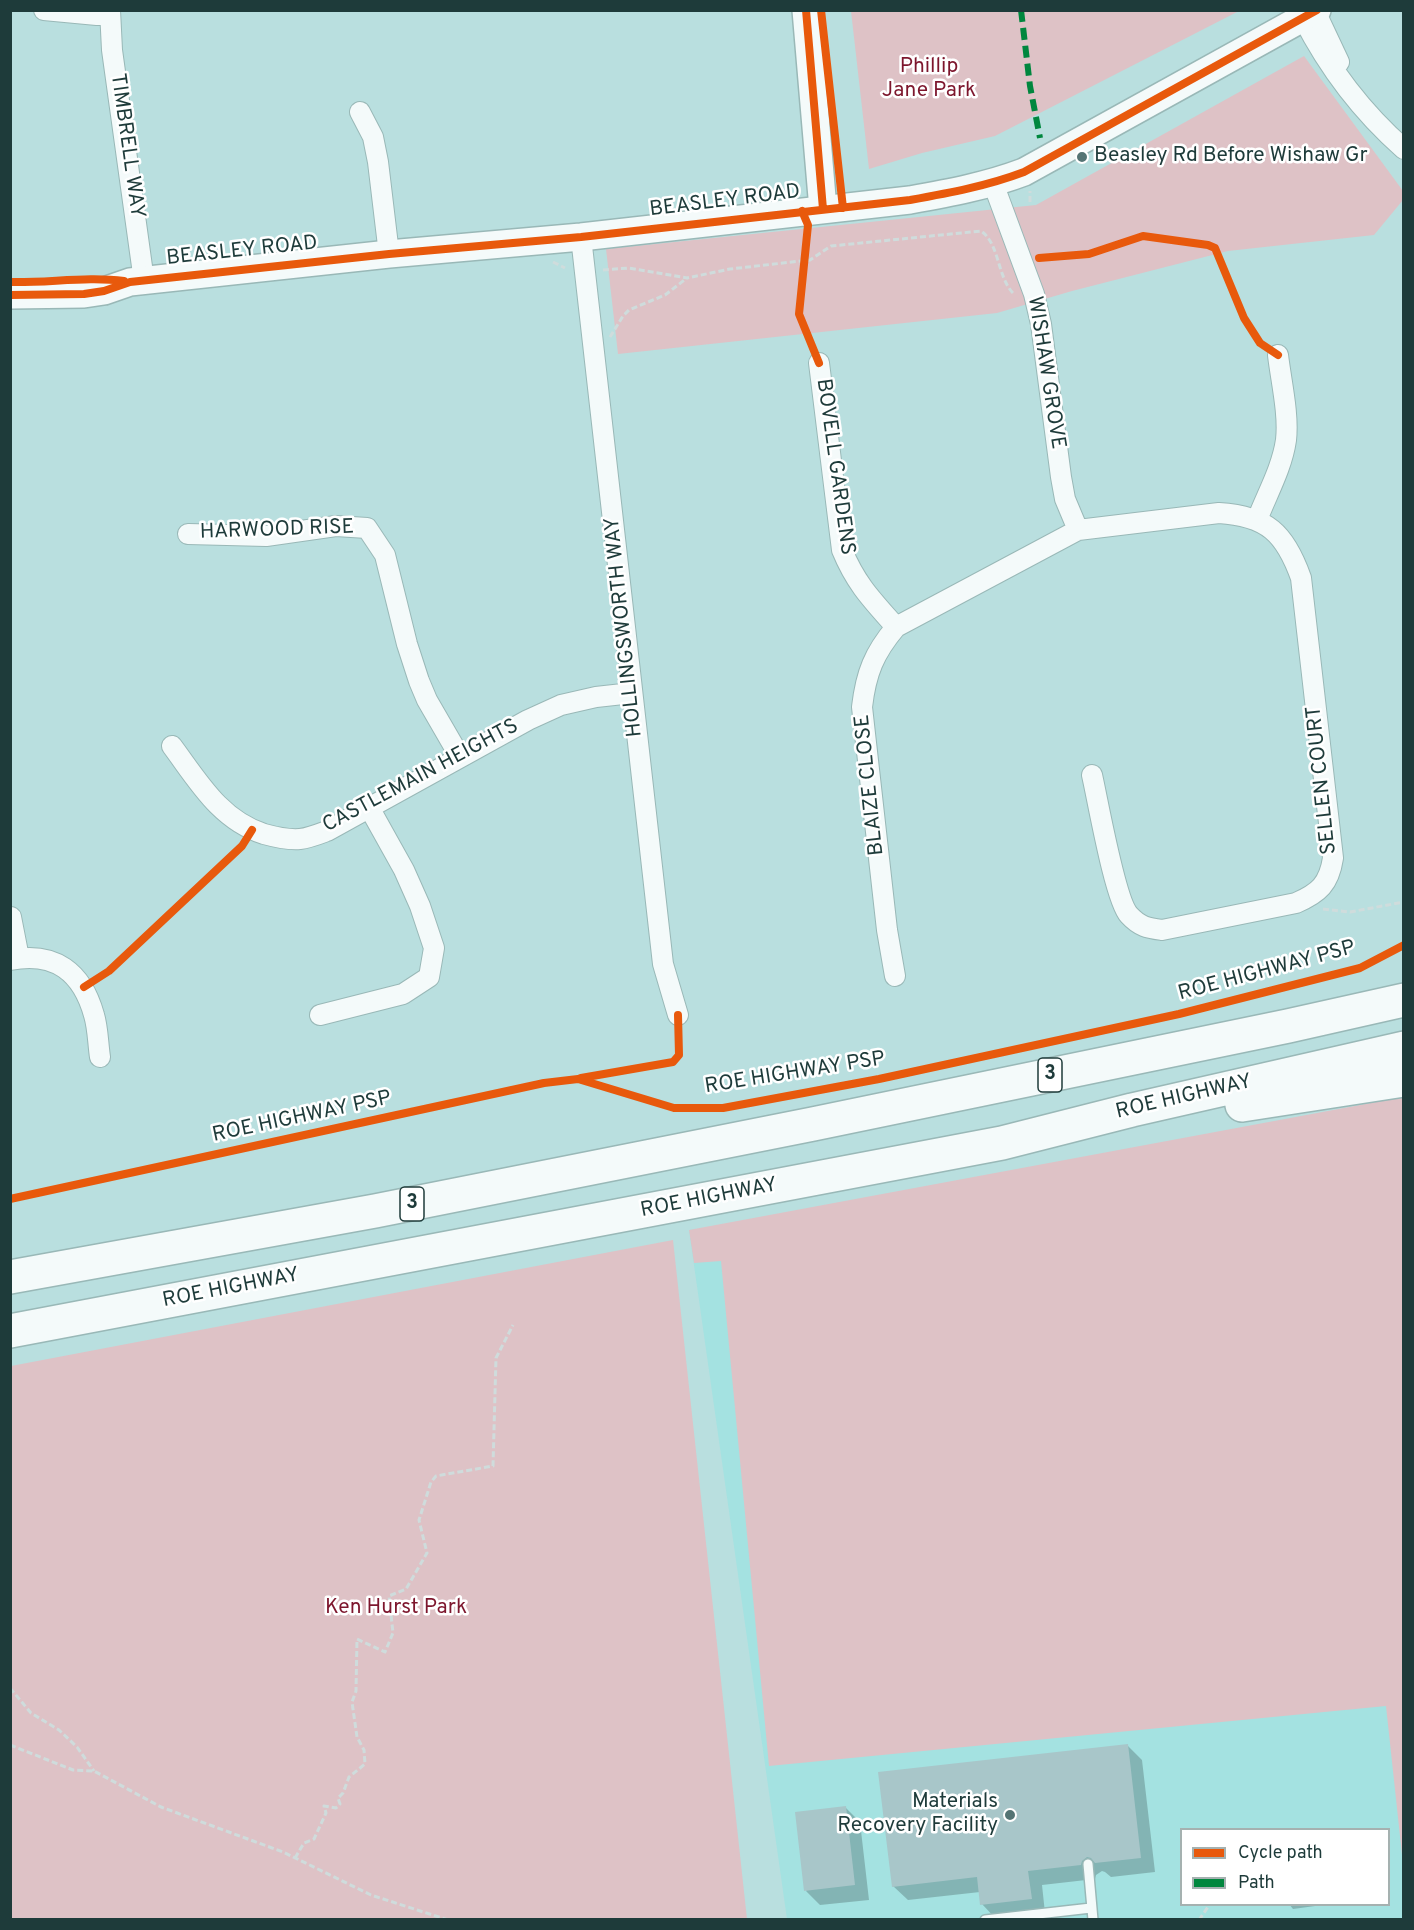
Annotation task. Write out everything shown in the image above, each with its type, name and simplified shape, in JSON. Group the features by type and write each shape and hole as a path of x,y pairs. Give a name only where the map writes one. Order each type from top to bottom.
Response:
{"highway":[{"path":"1288,1026 1404,991"},
{"name":"3","path":"10,1277 386,1209 813,1124 1404,1000"},
{"name":"ROE HIGHWAY","path":"10,1331 1002,1143 1132,1110 1404,1048"},
{"path":"1002,1143 1404,1080"}],"main road":[{"path":"806,10 833,208"},
{"path":"821,10 833,208"},
{"name":"BEASLEY ROAD","path":"10,282 106,279 137,281 389,254 582,237 910,200 993,183 1024,172 1312,14"},
{"name":"BEASLEY ROAD","path":"10,296 84,294 104,291 137,281"}],"street":[{"path":"44,10 97,15 110,13"},
{"name":"TIMBRELL WAY","path":"110,13 137,281"},
{"path":"1312,14 1324,58 1355,97 1404,149"},
{"path":"360,112 373,137 389,254"},
{"name":"WISHAW GROVE","path":"993,183 1034,294 1041,324 1060,477 1065,499 1078,530"},
{"name":"HOLLINGSWORTH WAY","path":"582,237 663,964 678,1015"},
{"path":"1257,520 1280,464 1286,439 1278,355"},
{"name":"BOVELL GARDENS","path":"819,363 842,550 861,588 896,627"},
{"name":"SELLEN COURT","path":"1078,530 1219,513 1238,514 1257,520 1275,531 1292,553 1301,578 1333,858 1330,874 1322,888 1309,898"},
{"name":"HARWOOD RISE","path":"188,534 266,536 336,525 367,528 386,555 407,644 419,681 432,709 460,757"},
{"name":"BLAIZE CLOSE","path":"895,976 887,930 861,707 872,661 896,627 1078,530"},
{"name":"CASTLEMAIN HEIGHTS","path":"172,746 216,804 231,818 252,830 276,837 300,839 327,831 370,809 460,757 561,705 596,697 632,693"},
{"path":"1092,775 1119,895 1127,914 1143,927 1162,930 1296,903 1309,898"},
{"path":"320,1016 404,994 429,977 434,948 420,906 404,870 370,809"},
{"path":"11,917 15,959 46,959 68,968 84,987 95,1016 100,1057"}],"lane":[{"path":"1088,1864 1093,1920"},
{"path":"985,1920 1091,1908"}],"path":[{"path":"598,271 629,268 687,278 730,269 806,261 831,246 981,231 987,235 999,262 1003,279 1010,290 1019,298 1024,299 1034,294"},
{"path":"804,272 806,252"},
{"path":"593,346 608,340 629,310 665,295 687,278"},
{"path":"1309,898 1314,908 1350,912 1404,902"},
{"path":"295,1858 304,1843 314,1839 326,1813 324,1806 336,1808 340,1804 338,1798 343,1793 349,1777 365,1764 364,1750 357,1737 352,1702 356,1691 357,1639 385,1652 393,1633 389,1596 406,1589 427,1553 419,1520 432,1482 436,1476 493,1466 496,1358 513,1325"},
{"path":"10,1688 31,1713 59,1730 77,1747 94,1771"},
{"path":"10,1745 73,1770 94,1771 161,1807 295,1858 371,1895 448,1920"},
{"path":"1199,1920 1209,1906"}],"shaded area":[{"path":"1403,1135 1403,1919 787,1919 689,1230"}],"green space":[{"name":"Phillip Jane Park","path":"851,10 1239,11 995,136 922,153 869,169"},
{"path":"1304,56 1403,191 1403,200 1374,235 1228,251 1072,291 997,313 618,354 606,249 1036,205"},
{"path":"1403,1097 1403,1864 1386,1706 769,1766 721,1261 694,1263 689,1230"},
{"name":"Ken Hurst Park","path":"673,1240 747,1919 11,1919 11,1366"}],"building":[{"name":"Materials Recovery Facility","path":"1128,1744 1141,1858 1095,1863 1087,1857 1081,1865 1028,1871 1032,1899 980,1905 977,1877 892,1887 878,1772"},
{"path":"846,1806 855,1885 804,1891 795,1812"}],"marked path":[{"path":"1021,10 1030,86 1040,138"}],"cycle path":[{"path":"806,10 823,209"},
{"path":"821,10 843,208"},
{"path":"10,295 84,294 104,291 130,282 389,254 581,237 910,200 953,192 1024,172 1317,10"},
{"path":"802,211 808,225 799,314 819,363"},
{"path":"1039,258 1089,254 1143,236 1208,245 1215,248 1244,318 1260,343 1278,355"},
{"path":"10,282 96,279 124,281"},
{"path":"84,987 109,971 242,846 252,830"},
{"name":"ROE HIGHWAY PSP","path":"10,1199 544,1083 578,1079 674,1108 723,1108 879,1079 1179,1014 1360,968 1404,945"},
{"path":"581,1078 673,1062 679,1055 678,1015"}],"place":[{"name":"Beasley Rd Before Wishaw Gr","path":"1082,157"},
{"name":"Materials Recovery Facility","path":"1010,1815"}]}
